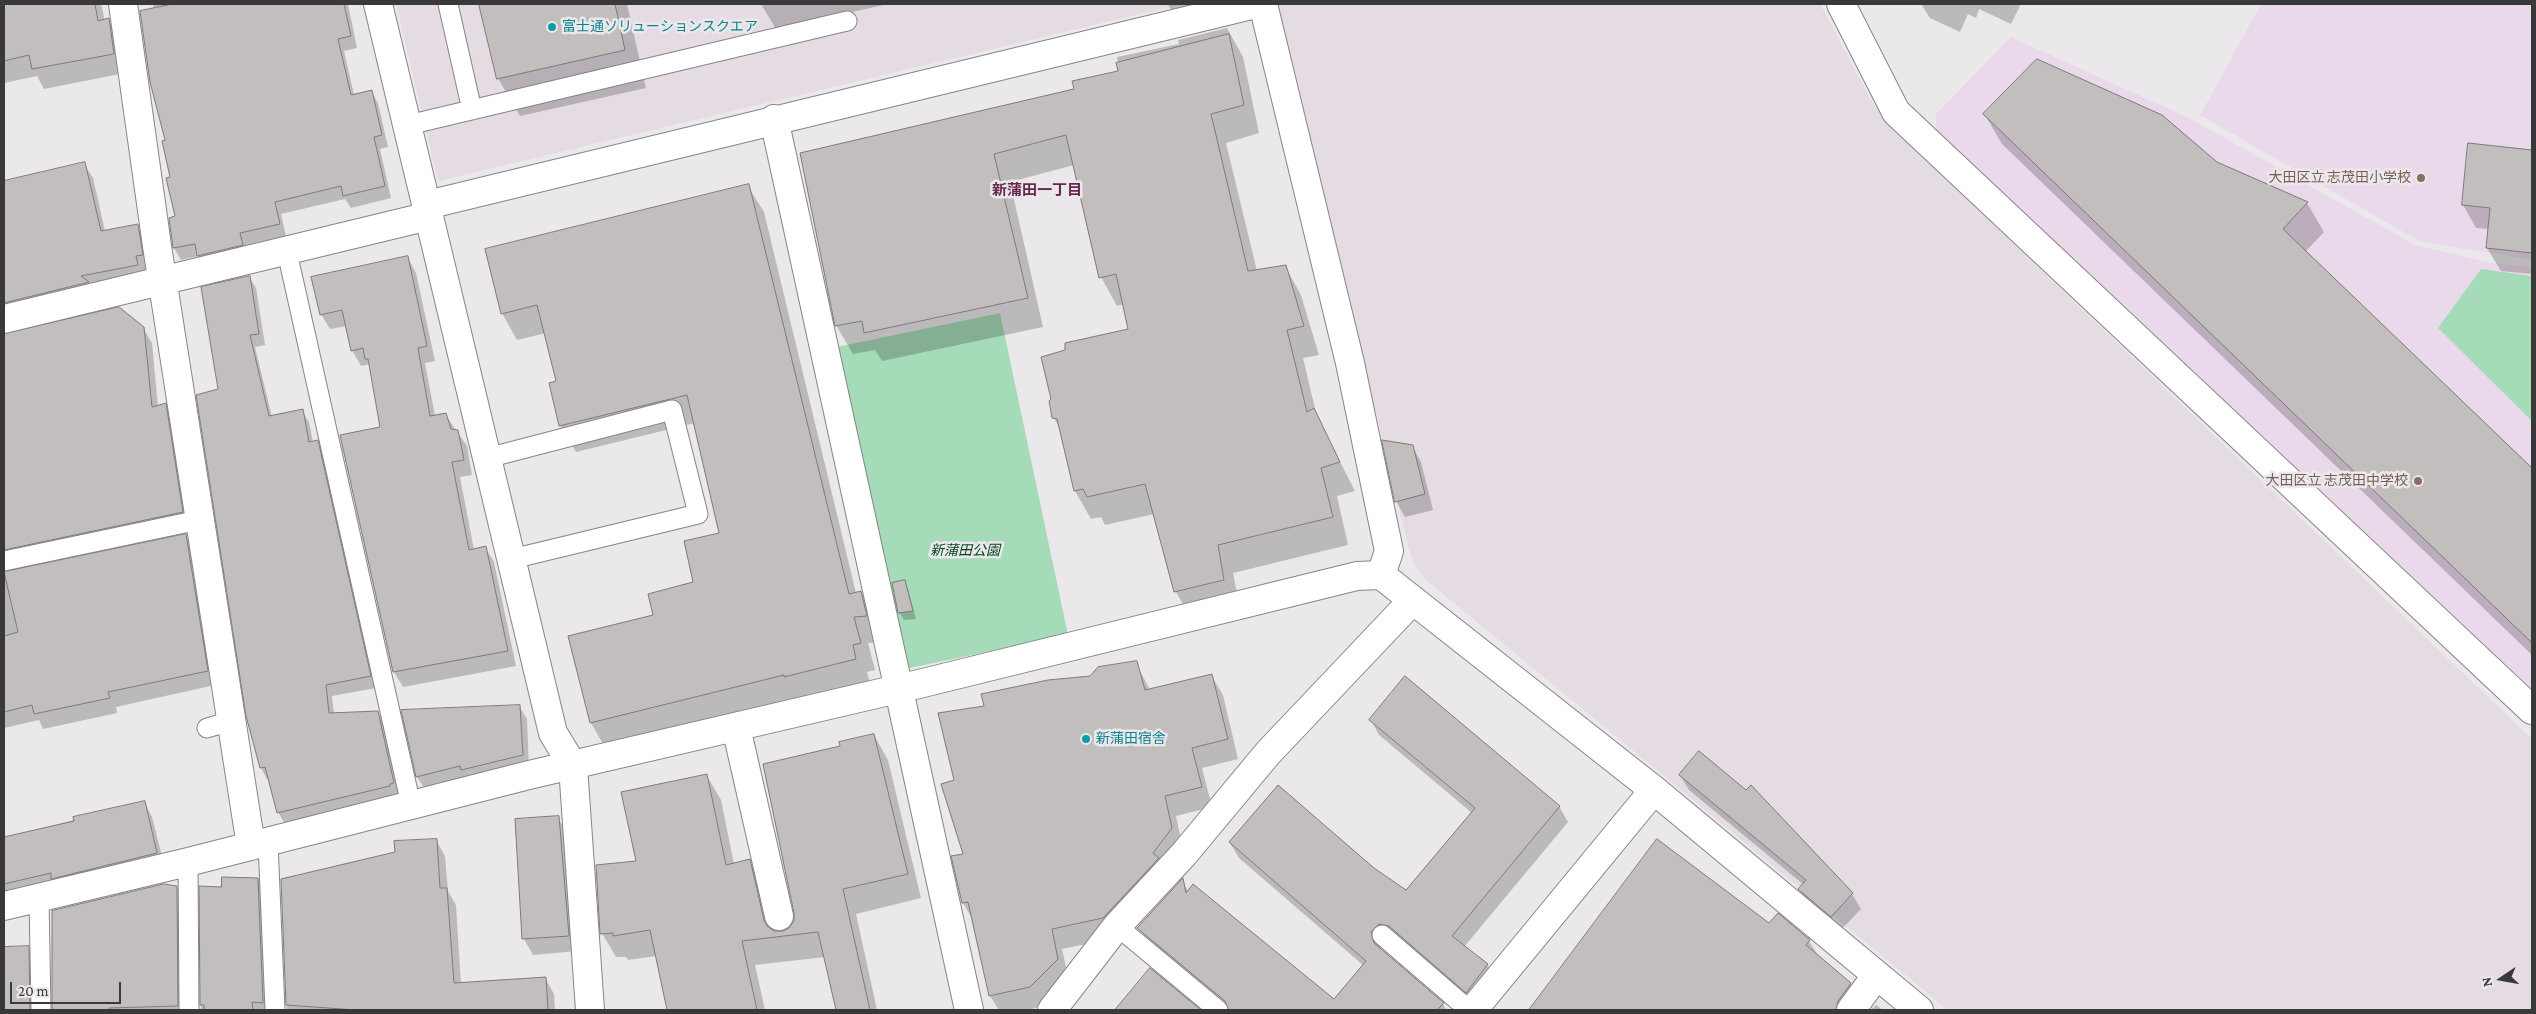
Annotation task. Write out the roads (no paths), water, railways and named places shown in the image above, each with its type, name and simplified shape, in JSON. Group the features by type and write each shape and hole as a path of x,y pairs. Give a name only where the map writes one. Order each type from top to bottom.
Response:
{"street":[{"path":"123,4 199,520 219,724 260,844"},
{"path":"378,4 553,733 572,766 590,1010"},
{"path":"4,319 287,252 428,210 774,119 1256,4"},
{"path":"1262,4 1347,353 1388,544 1389,551 1381,575"},
{"path":"1841,4 1896,112 2532,710"},
{"path":"774,119 969,1010"},
{"path":"4,906 39,899 411,805 1357,576 1381,575 1654,790 1919,1010"},
{"path":"1052,1010 1116,926 1184,854 1268,753 1414,600"},
{"path":"736,727 780,916"},
{"path":"1473,1010 1654,790"},
{"path":"1851,1010 1876,976"}],"lane":[{"path":"448,4 472,110"},
{"path":"408,125 847,21"},
{"path":"287,252 411,805"},
{"path":"487,458 672,410 698,514 512,559"},
{"path":"4,561 199,520"},
{"path":"260,844 276,1010"},
{"path":"188,862 189,1010"},
{"path":"39,899 40,1010"},
{"path":"1116,926 1218,1010"},
{"path":"1382,935 1469,1010"}],"place":[{"name":"富士通ソリューションスクエア","path":"552,27"},
{"name":"大田区立 志茂田小学校","path":"2421,178"},
{"name":"大田区立 志茂田中学校","path":"2418,481"},
{"name":"新蒲田宿舎","path":"1086,739"}],"district":[{"name":"新蒲田一丁目","path":"1037,190"}],"park label":[{"name":"新蒲田公園","path":"965,551"}]}
